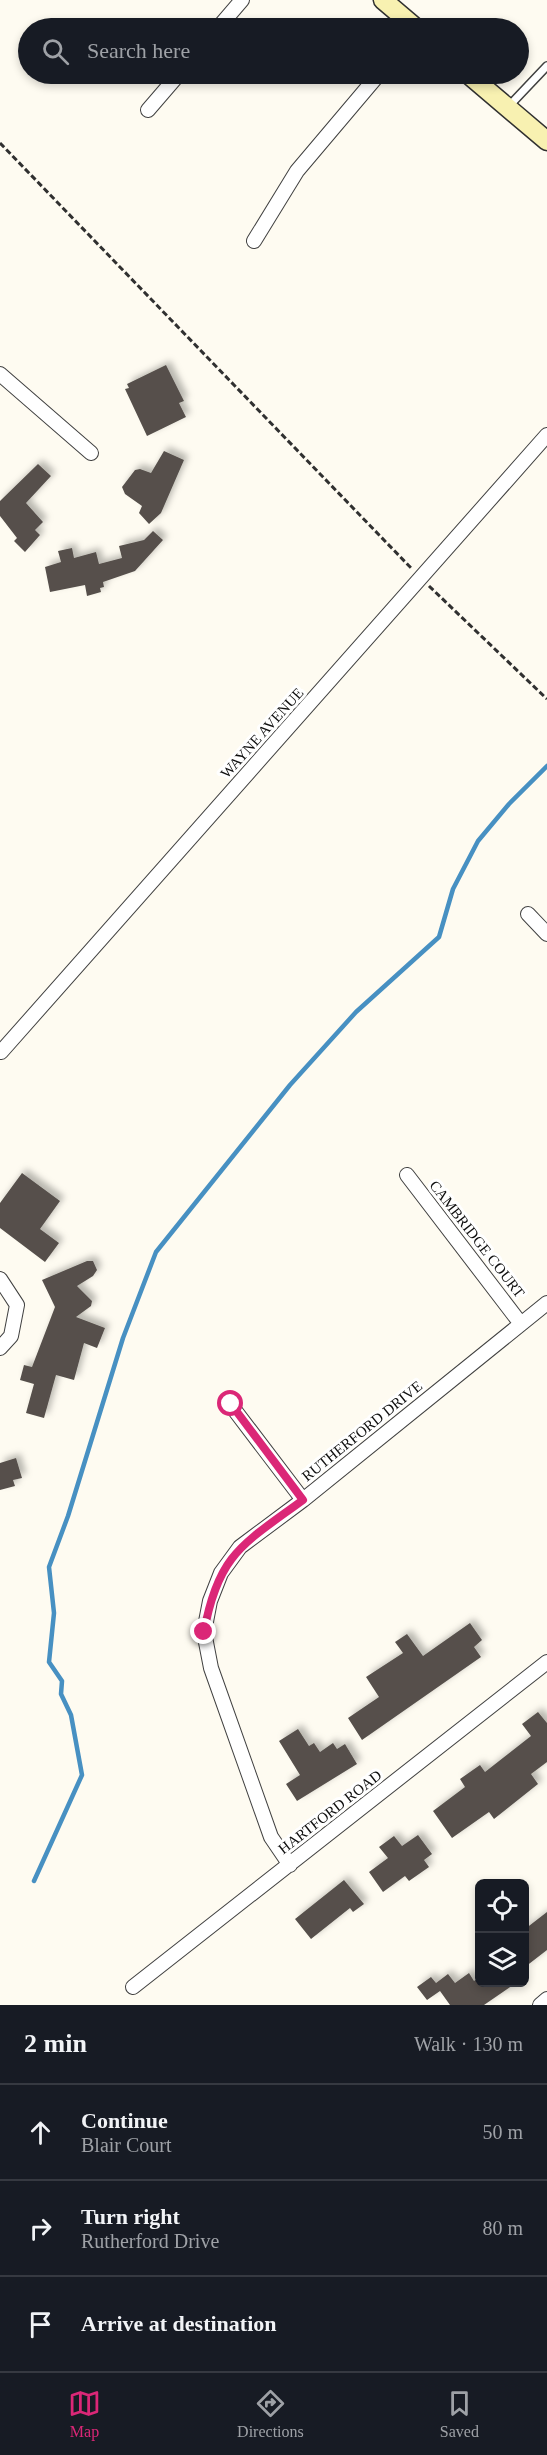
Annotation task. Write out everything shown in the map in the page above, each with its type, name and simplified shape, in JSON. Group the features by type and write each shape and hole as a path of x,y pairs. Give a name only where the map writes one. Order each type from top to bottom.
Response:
{"main road":[{"path":"383,0 404,18"},
{"path":"480,84 547,141"}],"street":[{"path":"227,18 242,0"},
{"path":"148,110 170,84"},
{"path":"254,241 297,171 371,84"},
{"path":"0,374 91,453"},
{"name":"WAYNE AVENUE","path":"1,1052 422,579 547,435"},
{"path":"528,914 547,934"},
{"name":"CAMBRIDGE COURT","path":"407,1175 521,1324"},
{"path":"0,1279 17,1305 11,1336 0,1348"},
{"name":"RUTHERFORD DRIVE","path":"290,1865 271,1836 211,1668 204,1632 210,1602 221,1573 240,1547 303,1500 547,1303"},
{"path":"231,1404 303,1500"},
{"name":"HARTFORD ROAD","path":"134,1987 547,1662"},
{"path":"540,2005 547,1999"}],"lane":[{"path":"508,107 547,66"}],"path":[{"path":"0,143 422,579 547,699"}],"building":[{"path":"166,365 184,401 179,403 186,417 147,436 125,389 129,388 127,384"},
{"path":"164,451 184,460 161,513 149,524 139,513 142,506 125,494 122,487 135,470 140,469 151,473"},
{"path":"38,464 51,476 26,503 43,522 35,530 40,535 25,552 14,541 17,538 0,516 0,501"},
{"path":"153,531 163,540 135,571 103,582 104,587 100,588 101,592 87,596 85,585 50,592 45,567 61,562 58,551 72,548 74,558 96,552 99,564 122,558 119,546 144,540"},
{"path":"22,1173 60,1201 40,1229 59,1243 45,1262 0,1228 0,1203"},
{"path":"87,1261 93,1261 97,1270 93,1276 77,1286 92,1301 91,1306 76,1317 105,1328 97,1348 84,1343 74,1380 56,1375 44,1418 26,1413 34,1384 20,1380 24,1365 32,1367 55,1307 42,1280"},
{"path":"16,1458 22,1478 13,1480 15,1486 0,1490 0,1463"},
{"path":"470,1623 482,1640 474,1647 481,1657 362,1740 348,1718 379,1697 366,1677 403,1653 395,1642 407,1634 423,1656"},
{"path":"538,1712 547,1723 547,1762 531,1774 538,1784 494,1819 489,1812 452,1838 433,1811 465,1787 460,1779 480,1765 485,1772 531,1736 522,1724"},
{"path":"298,1729 309,1746 314,1743 320,1752 333,1743 337,1749 345,1744 357,1764 297,1801 286,1784 300,1775 279,1741"},
{"path":"418,1835 432,1854 424,1860 429,1867 409,1881 405,1876 383,1892 369,1872 388,1858 379,1847 394,1836 402,1846"},
{"path":"344,1880 364,1904 353,1912 350,1908 311,1939 295,1919"},
{"path":"547,1912 547,1950 529,1964 529,1933 529,1926"},
{"path":"469,1973 475,1980 475,1987 510,1987 484,2005 450,2005 440,1991 427,2000 417,1987 431,1977 436,1983 448,1974 455,1983"}],"waterway":[{"path":"34,1881 82,1775 71,1715 61,1694 62,1681 49,1662 54,1613 49,1567 68,1516 123,1338 156,1252 290,1085 356,1012 439,937 453,889 478,841 509,804 547,766"}],"route":[{"path":"204,1632 210,1602 221,1573 240,1547 303,1500 231,1404"}]}
